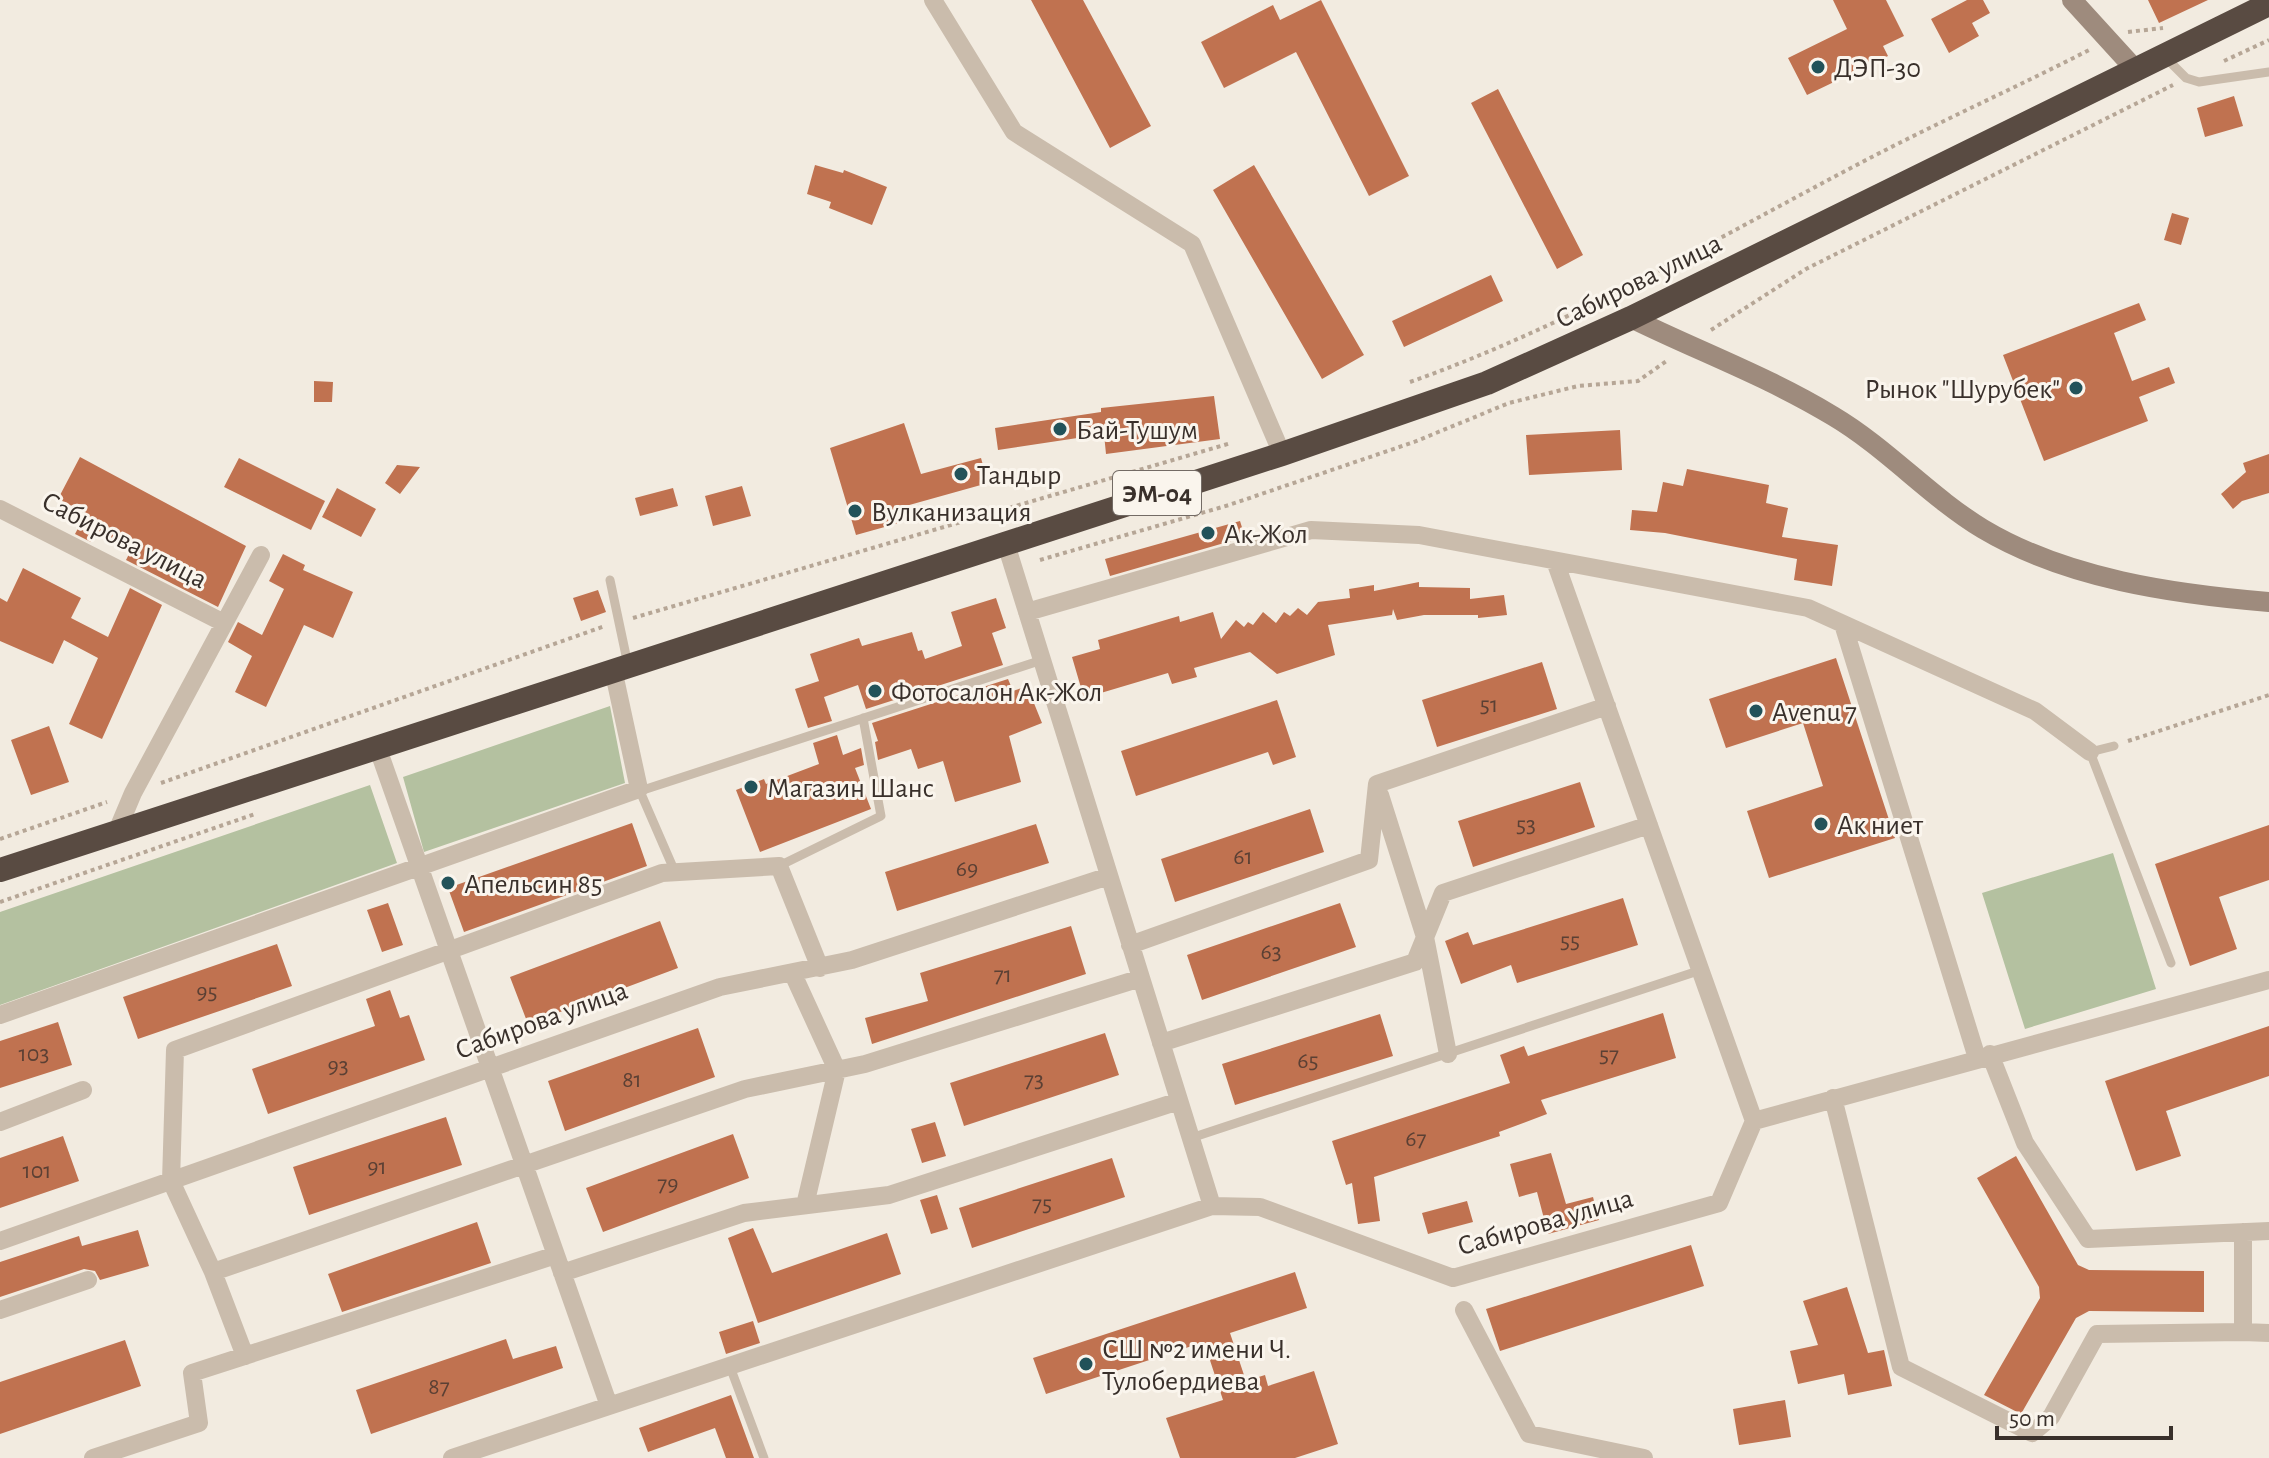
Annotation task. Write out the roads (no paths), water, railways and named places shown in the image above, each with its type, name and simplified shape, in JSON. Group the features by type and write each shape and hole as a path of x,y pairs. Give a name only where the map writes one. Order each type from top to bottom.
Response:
{"highway":[{"name":"Сабирова улица","path":"0,870 1005,541 1278,442 1487,383 1631,318 2269,4"}],"main road":[{"path":"2073,1 2134,68"},
{"path":"1631,318 1786,389 1837,418 1981,528 2032,555 2196,596 2269,602"}],"street":[{"path":"933,0 1014,132 1192,244 1278,442"},
{"name":"Сабирова улица","path":"0,509 224,623"},
{"path":"1027,612 1311,530 1419,535 1808,608 2035,711 2090,752"},
{"path":"1005,541 1212,1206"},
{"path":"117,831 133,793 261,555"},
{"path":"1555,561 1754,1121 2269,980"},
{"path":"1843,624 1984,1056 2025,1143 2088,1239 2269,1231"},
{"path":"0,1015 640,790 620,667"},
{"path":"1377,784 1607,706"},
{"path":"377,746 608,1403"},
{"path":"1377,784 1425,937 1448,1054"},
{"path":"1130,945 1369,860 1377,784"},
{"path":"1161,1043 1415,962 1443,893 1649,825"},
{"path":"245,1356 213,1272 171,1181 175,1050 662,873 779,866 820,968"},
{"name":"Сабирова улица","path":"0,1241 720,987 820,968 1109,876"},
{"path":"793,974 837,1070 805,1205"},
{"path":"213,1272 745,1089 837,1070 1141,978"},
{"path":"0,1122 83,1090"},
{"path":"1833,1098 1901,1367 2032,1433 2051,1417 2097,1334 2269,1333"},
{"path":"562,1273 744,1213 889,1195 1179,1101"},
{"name":"Сабирова улица","path":"452,1458 608,1403 1212,1206 1260,1207 1453,1278 1719,1203 1754,1121"},
{"path":"2243,1232 2243,1332"},
{"path":"93,1458 199,1423 192,1373 556,1255"},
{"path":"0,1310 88,1280"},
{"path":"1464,1310 1529,1434 1644,1458"}],"lane":[{"path":"2163,55 2186,78 2199,82 2269,72"},
{"path":"610,580 620,621 620,667"},
{"path":"675,872 640,790 1042,660"},
{"path":"779,866 881,816 863,718"},
{"path":"2114,746 2090,752 2171,963"},
{"path":"1191,1138 1701,970"},
{"path":"729,1364 764,1458"}],"place":[{"name":"ДЭП-30","path":"1818,67"},
{"name":"Рынок \"Шурубек\"","path":"2076,388"},
{"name":"Бай-Тушум","path":"1060,429"},
{"name":"Тандыр","path":"961,474"},
{"name":"Вулканизация","path":"855,511"},
{"name":"Ак-Жол","path":"1208,533"},
{"name":"Фотосалон Ак-Жол","path":"875,691"},
{"name":"Avenu 7","path":"1756,711"},
{"name":"Магазин Шанс","path":"751,787"},
{"name":"Ак ниет","path":"1821,824"},
{"name":"Апельсин 85","path":"448,883"},
{"name":"СШ №2 имени Ч. Тулобердиева","path":"1086,1364"}]}
